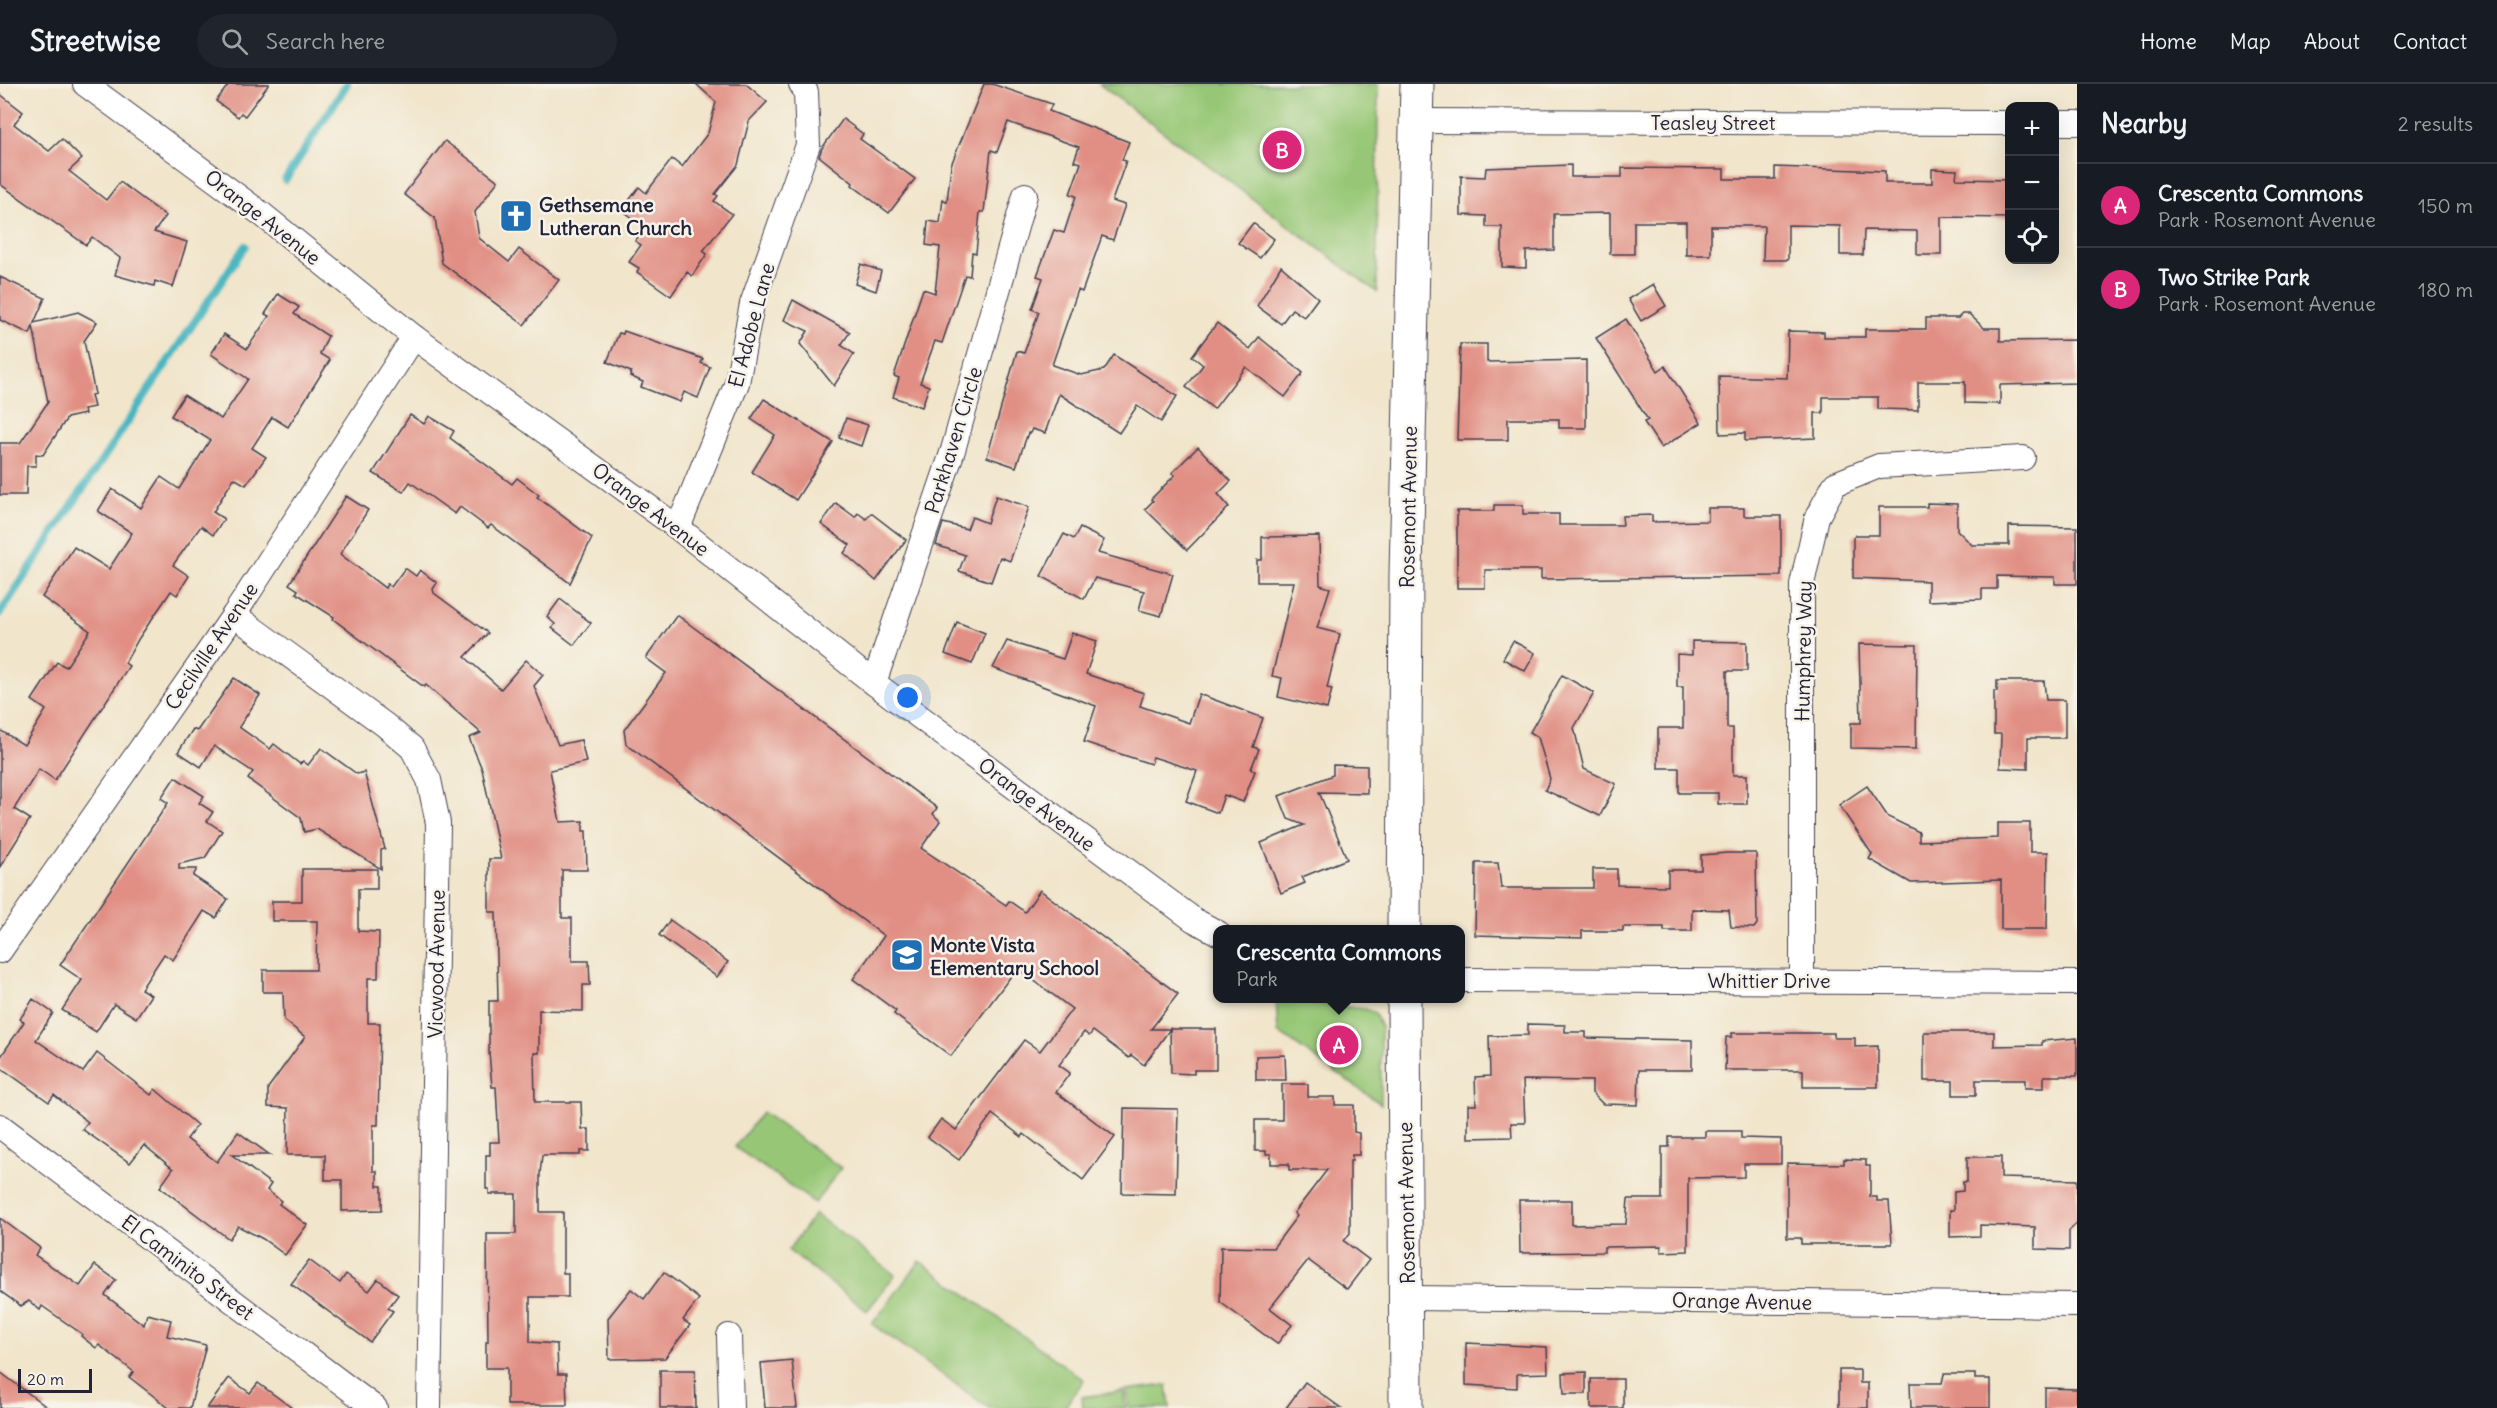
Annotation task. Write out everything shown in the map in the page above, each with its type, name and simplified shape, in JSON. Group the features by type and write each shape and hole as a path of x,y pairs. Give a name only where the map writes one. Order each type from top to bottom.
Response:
{"street":[{"name":"Orange Avenue","path":"85,84 263,215 414,337 678,528 874,683 1194,921 1213,930"},
{"name":"El Adobe Lane","path":"678,528 738,383 752,304 808,145 806,92 801,84"},
{"name":"Rosemont Avenue","path":"1404,925 1407,554 1417,84"},
{"name":"Teasley Street","path":"1416,121 2005,123"},
{"path":"2059,123 2077,123"},
{"name":"Parkhaven Circle","path":"874,683 953,450 1025,195"},
{"name":"Cecilville Avenue","path":"0,951 234,615 414,337"},
{"name":"Humphrey Way","path":"1802,980 1802,584 1816,517 1835,484 1879,466 2023,458"},
{"name":"Vicwood Avenue","path":"234,615 386,725 412,748 429,780 438,823 429,1408"},
{"name":"Whittier Drive","path":"1465,980 2077,982"},
{"name":"Rosemont Avenue","path":"1404,1003 1406,1408"},
{"name":"El Caminito Street","path":"0,1126 375,1408"},
{"name":"Orange Avenue","path":"1407,1298 2077,1305"},
{"path":"729,1336 731,1408"}],"green space":[{"path":"1099,84 1378,84 1377,292"},
{"path":"1276,1003 1312,1003 1365,1009 1375,1013 1381,1028 1381,1104 1278,1032"},
{"path":"762,1112 841,1168 815,1203 735,1147"},
{"path":"815,1214 895,1275 867,1311 788,1250"},
{"path":"920,1261 1084,1380 1064,1408 989,1408 872,1324"},
{"path":"1167,1385 1170,1408 1129,1408 1126,1390"},
{"path":"1123,1391 1126,1408 1083,1408 1082,1397"}],"building":[{"path":"229,84 269,84 245,116 241,113 238,117 216,101"},
{"path":"696,84 746,84 767,102 749,121 738,165 715,194 718,196 714,201 732,214 703,251 707,254 692,276 687,272 671,296 637,272 639,268 629,262 641,245 635,241 645,227 622,210 639,187 646,193 672,159 682,167 708,133 716,102"},
{"path":"984,84 992,84 1052,104 1049,111 1129,142 1122,160 1126,161 1112,201 1125,205 1113,240 1102,236 1082,292 1078,290 1052,365 1081,375 1104,370 1114,355 1177,396 1161,422 1137,406 1119,433 1059,394 1045,433 1032,429 1028,433 1016,467 987,457 1017,351 1024,353 1039,312 1032,309 1043,278 1037,276 1054,230 1064,233 1076,196 1070,194 1081,163 1074,161 1079,147 1008,122 997,152 991,150 984,212 980,212 976,253 972,252 970,276 965,275 942,343 935,341 920,383 929,386 922,407 893,397 899,378 894,376 923,289 935,293 940,247 926,245 928,221 940,223 943,199 947,202 951,165"},
{"path":"0,94 23,112 14,124 49,151 62,139 82,159 69,171 106,200 120,182 166,216 154,232 187,242 173,287 155,281 154,286 115,275 120,258 92,237 86,245 0,184"},
{"path":"843,119 863,134 860,139 915,179 889,213 819,156 822,148"},
{"path":"445,141 498,181 475,212 479,238 509,262 519,249 559,280 524,325 442,263 435,218 404,194"},
{"path":"1571,165 1571,177 1622,177 1622,168 1724,169 1724,179 1775,179 1775,167 1885,171 1885,183 1932,183 1932,169 1957,170 1956,179 2005,180 2005,218 1941,217 1941,255 1917,255 1917,231 1864,230 1863,255 1840,255 1840,226 1788,225 1788,260 1763,260 1764,226 1711,226 1711,255 1686,255 1686,222 1634,222 1634,254 1610,254 1610,213 1554,214 1554,250 1526,251 1526,268 1502,267 1502,227 1486,227 1486,216 1461,215 1461,176 1485,177 1486,168"},
{"path":"1253,223 1274,239 1260,258 1238,243"},
{"path":"861,264 881,271 876,291 855,284"},
{"path":"1281,266 1318,298 1304,317 1292,309 1281,324 1257,306"},
{"path":"0,277 45,298 34,323 78,312 97,322 84,341 95,394 91,395 94,407 84,409 85,414 67,418 43,455 36,454 36,466 27,466 26,495 0,495 0,443 20,443 48,402 33,326 30,334 0,320"},
{"path":"1653,284 1666,306 1641,321 1628,299"},
{"path":"278,294 299,307 294,314 328,336 320,354 330,360 288,427 272,417 252,448 266,457 246,485 234,478 213,512 224,519 213,535 201,526 173,565 189,576 177,595 171,591 139,638 125,663 129,666 55,780 39,769 14,809 30,819 0,867 0,730 24,745 46,710 32,700 57,662 66,667 90,631 42,597 74,547 109,569 132,533 98,511 112,489 141,508 161,477 179,489 210,440 171,416 184,395 221,419 248,379 211,354 224,334 247,349 269,316 265,314"},
{"path":"793,300 850,332 841,345 854,354 834,386 800,344 808,331 784,320"},
{"path":"1962,314 1969,314 1984,328 2000,328 2000,341 2077,340 2077,383 2000,385 2000,404 1965,403 1965,382 1918,382 1918,410 1878,409 1878,397 1823,397 1823,413 1815,413 1815,438 1745,441 1745,433 1720,434 1719,376 1787,378 1788,331 1824,332 1824,337 1865,337 1865,329 1926,329 1926,318 1958,318"},
{"path":"1626,319 1658,371 1665,366 1701,423 1661,448 1644,422 1648,420 1596,338"},
{"path":"1217,323 1250,349 1259,337 1303,373 1285,397 1246,367 1214,409 1186,387 1203,365 1192,356"},
{"path":"624,331 703,359 701,363 710,367 698,398 684,392 680,402 641,387 643,382 630,376 631,372 607,362 619,333 623,334"},
{"path":"1460,344 1487,344 1487,362 1586,360 1586,428 1559,428 1559,419 1508,419 1508,440 1457,440"},
{"path":"764,399 833,442 796,500 752,472 775,435 751,419"},
{"path":"410,415 424,424 429,416 454,431 450,438 512,484 517,478 539,495 537,497 592,538 570,583 491,525 488,528 460,507 455,514 410,482 403,492 373,473"},
{"path":"846,418 868,425 861,446 839,438"},
{"path":"1198,447 1231,481 1218,494 1229,507 1187,550 1145,509 1153,501 1151,499 1175,475 1172,473"},
{"path":"346,496 368,510 340,554 385,588 387,584 391,587 405,568 416,576 420,570 437,583 433,589 434,593 488,633 465,657 501,689 526,660 543,675 534,686 558,745 581,740 586,762 550,770 560,822 583,821 583,831 586,831 587,870 562,870 562,918 572,918 572,961 589,961 590,985 583,985 583,1011 539,1010 539,1053 534,1053 535,1102 581,1102 582,1129 589,1129 589,1151 580,1151 580,1155 542,1155 540,1212 563,1212 563,1273 568,1273 568,1297 530,1297 530,1342 557,1344 558,1374 566,1374 567,1405 507,1405 507,1368 486,1368 486,1342 488,1342 487,1234 516,1234 516,1194 489,1194 489,1189 486,1189 486,1155 490,1155 490,1142 499,1142 496,1087 492,1087 489,1052 489,1001 498,1001 496,912 489,912 489,859 501,859 482,769 469,738 481,733 426,685 424,687 333,619 334,617 296,593 298,590 289,584"},
{"path":"996,496 1029,507 1010,561 1000,557 991,582 959,571 965,555 936,545 943,523 967,529 972,517 987,523"},
{"path":"836,503 855,517 858,513 866,519 871,513 906,540 876,581 844,553 850,545 821,524"},
{"path":"1927,503 1957,504 1957,530 1972,545 2009,545 2009,526 2077,527 2077,584 2055,584 2055,577 1997,576 1997,589 1982,589 1982,599 1928,601 1928,581 1853,578 1853,538 1856,535 1879,535 1879,507 1927,507"},
{"path":"1494,505 1523,505 1523,514 1559,514 1559,525 1623,525 1622,516 1652,515 1652,522 1708,521 1708,508 1744,508 1744,516 1781,516 1781,576 1541,579 1541,570 1485,570 1485,588 1457,588 1457,511 1494,511"},
{"path":"1080,528 1104,540 1098,553 1173,574 1161,616 1139,610 1144,591 1095,578 1084,599 1041,576 1064,534 1074,539"},
{"path":"1319,536 1320,585 1330,588 1317,628 1340,634 1327,688 1332,689 1327,709 1278,697 1282,678 1272,676 1294,582 1257,582 1257,560 1262,560 1262,537"},
{"path":"560,599 591,623 574,645 552,628 555,624 547,617"},
{"path":"677,615 937,808 933,814 940,821 921,848 1006,905 1009,901 1025,912 1040,890 1178,994 1151,1029 1170,1029 1144,1065 1131,1055 1129,1058 1093,1031 1089,1036 1084,1032 1059,1065 1070,1073 1056,1092 1115,1137 1083,1180 1024,1134 1022,1137 992,1114 959,1160 928,1137 941,1119 956,1130 1024,1040 1040,1051 1072,1009 1017,968 951,1056 894,1014 896,1011 853,979 884,936 626,744 624,730 666,673 646,658"},
{"path":"957,622 985,633 972,664 945,654"},
{"path":"1072,633 1097,641 1086,674 1144,693 1140,706 1189,723 1199,694 1263,718 1253,747 1259,749 1251,769 1255,771 1243,802 1224,795 1218,813 1186,801 1197,771 1153,757 1151,764 1084,742 1096,706 993,668 1007,641 1063,659"},
{"path":"1513,641 1535,653 1525,671 1503,659"},
{"path":"1692,641 1747,642 1747,671 1727,671 1727,728 1733,728 1733,775 1747,775 1747,804 1718,804 1718,793 1679,793 1679,768 1658,768 1658,728 1683,728 1683,687 1677,687 1677,654 1692,655"},
{"path":"1859,644 1917,645 1916,749 1851,748 1851,723 1861,723"},
{"path":"1562,675 1594,693 1574,728 1584,769 1616,784 1600,816 1545,790 1550,779 1538,737 1530,732"},
{"path":"234,678 260,695 239,727 270,749 274,744 300,764 303,761 308,765 321,748 357,774 364,772 385,849 381,850 381,869 317,829 304,832 301,818 248,779 253,772 214,746 201,767 178,752 193,729 197,731"},
{"path":"1997,681 2044,681 2046,700 2065,700 2065,738 2028,738 2028,769 2000,768 2001,734 1994,734 1994,691 1997,691"},
{"path":"1333,765 1367,766 1367,793 1319,792 1347,859 1302,877 1305,883 1281,893 1261,843 1304,825 1288,819 1279,796 1333,775"},
{"path":"175,777 204,796 199,803 213,812 207,821 222,831 205,858 179,864 179,869 197,869 193,876 228,899 216,918 204,911 173,960 164,954 141,989 151,995 136,1018 114,1004 96,1032 62,1010 82,980 60,965 168,803 161,798"},
{"path":"1867,786 1888,817 1919,832 1919,841 1998,838 1998,823 2030,823 2030,852 2048,852 2047,929 2001,929 2001,880 1911,883 1869,859 1872,854 1839,805"},
{"path":"1756,853 1757,924 1754,928 1731,927 1729,910 1692,909 1692,931 1664,931 1664,927 1623,927 1623,931 1582,931 1582,938 1475,935 1476,863 1498,863 1501,888 1593,888 1593,869 1617,869 1617,885 1668,886 1668,870 1701,870 1701,855"},
{"path":"302,869 377,869 377,889 358,889 358,931 379,932 378,978 368,978 368,1023 380,1023 378,1125 373,1125 373,1171 377,1171 377,1186 382,1186 382,1210 342,1211 342,1180 325,1180 325,1155 287,1155 288,1108 268,1107 268,1088 305,1037 284,1020 283,992 263,992 263,970 316,970 317,921 272,921 272,901 302,901"},
{"path":"670,920 728,962 717,977 659,935"},
{"path":"33,999 53,1013 36,1040 83,1072 97,1053 151,1095 155,1089 197,1125 187,1139 217,1162 238,1132 270,1155 232,1155 271,1184 267,1190 281,1201 279,1204 307,1225 285,1255 263,1239 238,1226 229,1239 160,1187 173,1169 144,1145 130,1163 82,1129 88,1122 54,1095 49,1102 0,1067 0,1058 24,1022 20,1019"},
{"path":"1528,1024 1565,1025 1565,1032 1586,1032 1586,1038 1692,1040 1692,1070 1639,1070 1638,1105 1603,1104 1592,1093 1592,1081 1523,1080 1525,1123 1511,1123 1512,1137 1468,1138 1468,1105 1476,1105 1475,1077 1490,1076 1489,1036 1528,1035"},
{"path":"1170,1029 1216,1029 1216,1070 1194,1070 1194,1074 1171,1073"},
{"path":"1924,1032 1994,1032 1994,1046 2042,1045 2042,1041 2077,1038 2077,1076 2044,1076 2044,1088 2025,1088 2025,1080 1976,1080 1976,1095 1953,1095 1953,1081 1924,1081"},
{"path":"1732,1033 1834,1033 1834,1038 1855,1038 1855,1047 1878,1046 1878,1087 1803,1087 1803,1070 1725,1070 1726,1037 1732,1037"},
{"path":"1285,1055 1286,1080 1256,1080 1256,1056"},
{"path":"1282,1084 1308,1084 1308,1097 1335,1097 1335,1105 1354,1105 1354,1132 1359,1133 1359,1155 1352,1155 1352,1161 1350,1161 1350,1233 1344,1241 1369,1260 1347,1289 1308,1260 1270,1308 1292,1325 1277,1344 1220,1302 1221,1247 1273,1248 1297,1216 1294,1213 1327,1170 1289,1170 1289,1164 1271,1164 1271,1154 1266,1154 1266,1151 1255,1151 1255,1120 1282,1120"},
{"path":"1124,1108 1178,1109 1176,1194 1122,1193"},
{"path":"1705,1131 1741,1131 1741,1138 1781,1139 1781,1164 1744,1164 1744,1177 1688,1178 1688,1251 1661,1252 1661,1246 1604,1247 1604,1252 1520,1253 1519,1200 1572,1200 1572,1225 1626,1224 1628,1199 1662,1199 1662,1147 1669,1147 1669,1137 1705,1137"},
{"path":"1967,1157 2001,1157 2001,1178 2077,1180 2077,1223 2069,1231 2069,1250 2035,1249 2035,1227 1980,1225 1980,1236 1950,1237 1950,1210 1954,1210 1954,1192 1963,1191 1963,1182 1967,1182"},
{"path":"1844,1159 1866,1160 1866,1166 1870,1166 1870,1197 1877,1197 1877,1201 1889,1201 1892,1244 1801,1244 1801,1238 1787,1238 1787,1163 1844,1164"},
{"path":"0,1218 40,1248 35,1255 80,1286 95,1265 116,1280 105,1295 144,1325 147,1314 171,1320 167,1336 206,1345 190,1408 169,1408 129,1377 134,1372 99,1345 96,1348 81,1336 82,1334 42,1306 40,1310 29,1301 21,1306 0,1291"},
{"path":"309,1260 340,1283 346,1274 369,1291 378,1279 398,1295 388,1308 393,1311 370,1342 291,1284"},
{"path":"664,1272 699,1299 683,1320 690,1325 665,1358 609,1359 608,1318 631,1289 644,1299"},
{"path":"1466,1343 1547,1347 1548,1373 1517,1374 1517,1388 1466,1385"},
{"path":"792,1360 797,1408 765,1408 761,1363"},
{"path":"660,1370 695,1370 696,1408 660,1408"},
{"path":"1839,1370 1860,1370 1860,1383 1868,1383 1868,1408 1839,1408"},
{"path":"0,1372 48,1408 0,1408"},
{"path":"1586,1372 1586,1394 1564,1394 1563,1373"},
{"path":"1944,1374 1975,1374 1975,1379 1990,1379 1990,1408 1911,1408 1910,1383 1942,1383"},
{"path":"229,1378 250,1393 258,1383 292,1408 207,1408"},
{"path":"1591,1379 1623,1379 1623,1408 1591,1408"},
{"path":"1305,1382 1341,1408 1286,1408"},
{"path":"2045,1388 2077,1389 2077,1408 2045,1408"}],"waterway":[{"path":"285,180 347,84"},
{"path":"0,613 245,246"}],"place":[{"name":"Two Strike Park","path":"1282,150"},
{"name":"Gethsemane Lutheran Church","path":"516,216"},
{"name":"Monte Vista Elementary School","path":"907,955"},
{"name":"Crescenta Commons","path":"1339,1045"}]}
